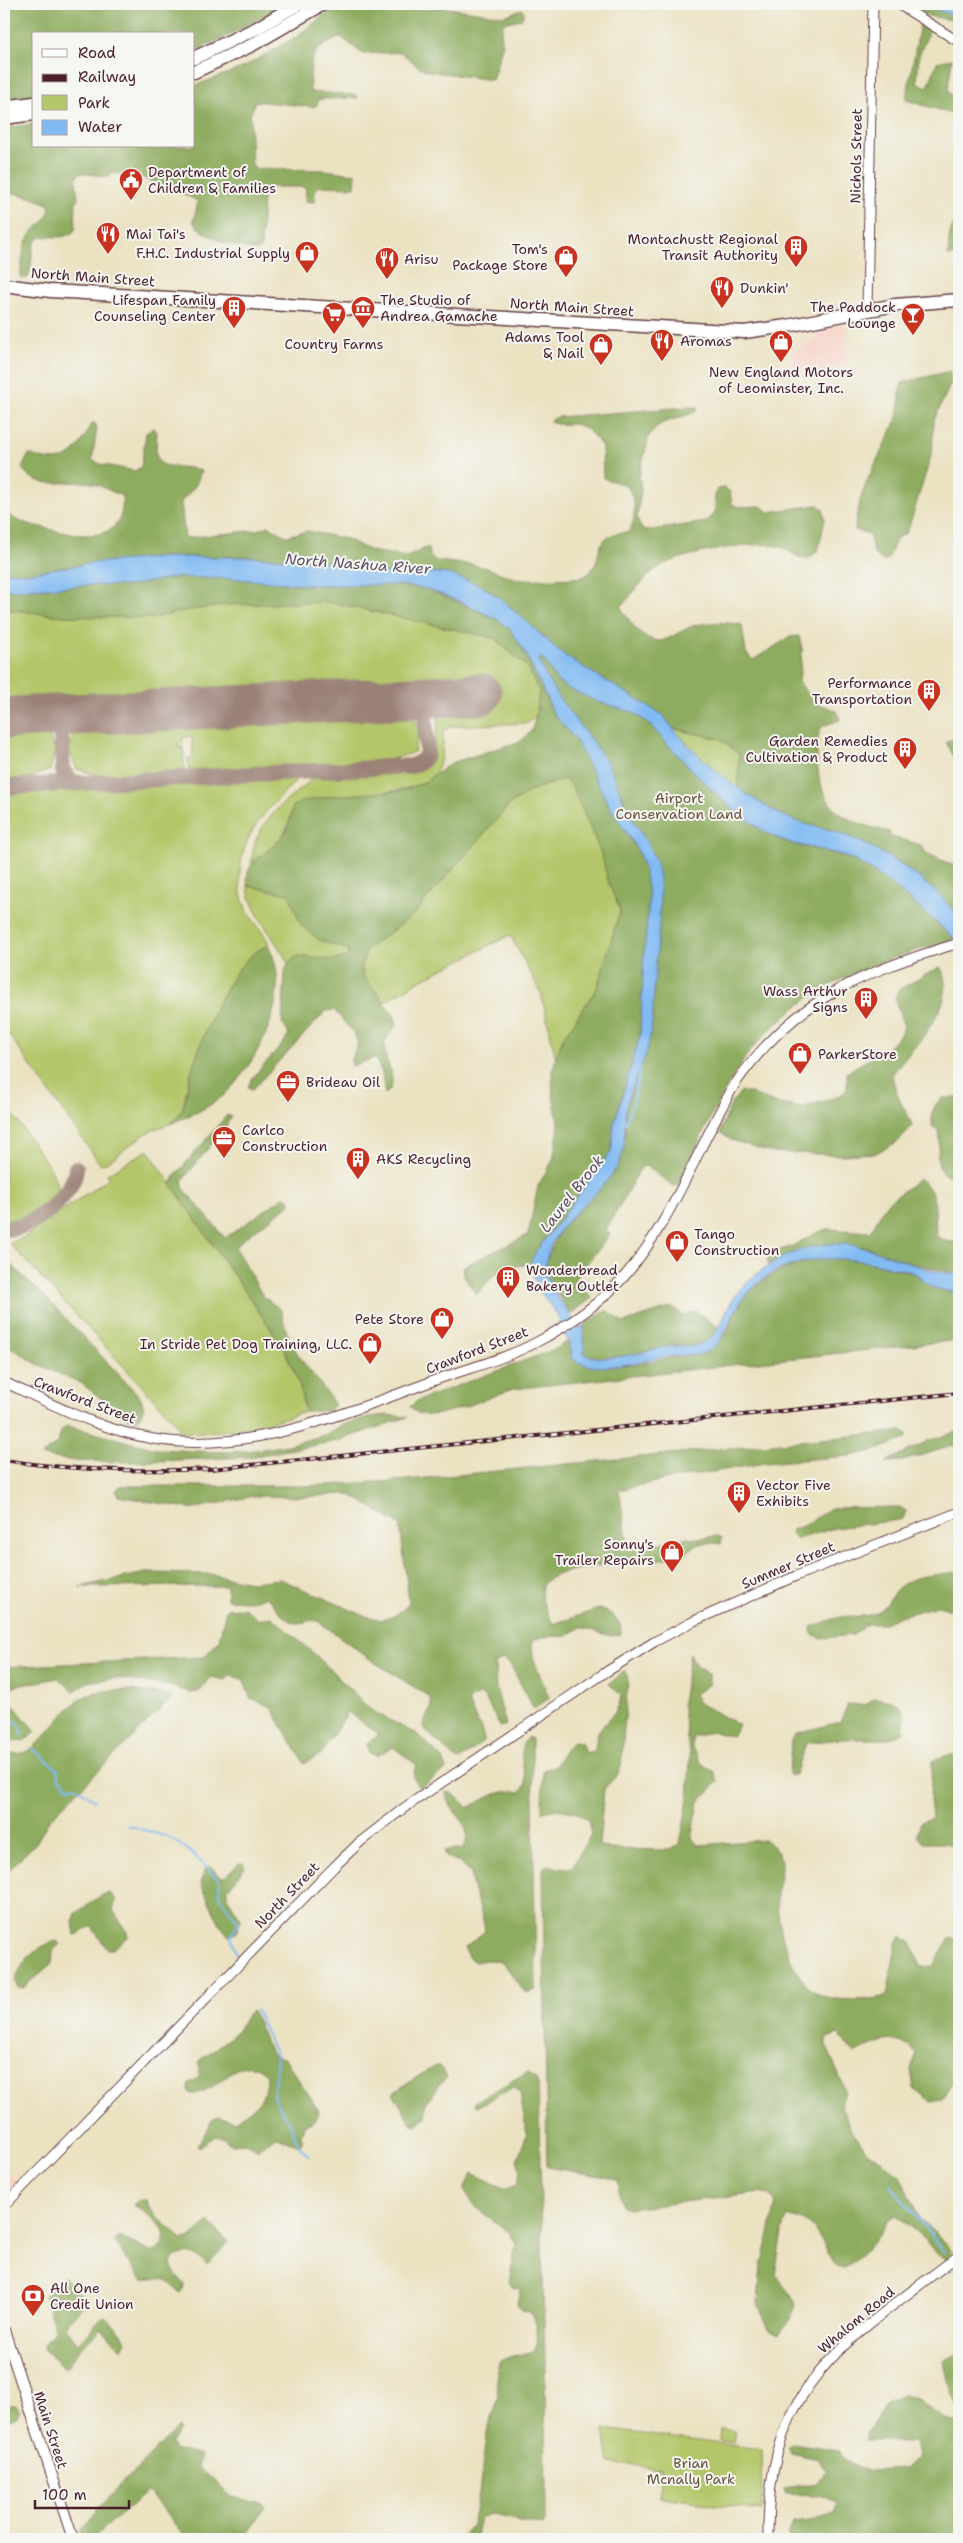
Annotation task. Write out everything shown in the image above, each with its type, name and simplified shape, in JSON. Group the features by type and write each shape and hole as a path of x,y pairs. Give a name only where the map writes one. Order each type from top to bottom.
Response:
{"highway":[{"path":"195,58 257,28 298,4"},
{"path":"195,72 252,45 323,4"},
{"path":"4,106 32,103"},
{"path":"4,118 32,114"},
{"name":"North Main Street","path":"4,284 52,291 744,332 787,326 895,305 959,300"}],"main road":[{"name":"Nichols Street","path":"867,310 874,4"},
{"path":"898,4 959,42"},
{"name":"Crawford Street","path":"4,1382 123,1432 177,1442 228,1442 295,1428 397,1395 511,1354 560,1329 579,1316 622,1278 645,1249 664,1219 735,1084 748,1065 783,1028 821,998 844,985 890,965 959,944"},
{"name":"Summer Street","path":"633,1654 686,1625 761,1592 874,1544 959,1512"},
{"name":"North Street","path":"4,2206 360,1842 404,1808 633,1654"},
{"name":"Whalom Road","path":"768,2539 768,2509 774,2460 789,2419 805,2390 826,2363 850,2340 959,2255"},
{"name":"Main Street","path":"4,2330 73,2539"}],"shaded area":[{"path":"845,324 847,364 792,375 792,351 807,346 806,343 814,341 818,329"},
{"path":"4,2170 17,2182 4,2196"}],"green space":[{"path":"4,4 285,4 232,34 195,51 195,32 32,32 32,95 4,99"},
{"path":"338,4 410,4 410,10 432,9 434,6 504,16 522,9 524,13 521,19 503,23 501,35 503,44 492,80 428,71 419,67 401,52 363,54 341,37 322,47 313,57 310,71 310,92 356,95 358,98 319,99 316,106 313,107 255,101 250,116 252,166 256,169 323,170 356,174 355,187 318,186 315,192 315,202 305,201 306,189 304,187 268,187 263,196 261,247 258,251 225,243 201,231 193,222 198,202 194,199 144,178 134,178 134,174 111,173 110,177 80,173 76,178 78,200 76,201 75,230 65,236 43,237 35,242 28,278 20,278 26,242 31,233 44,221 50,206 41,201 14,193 4,193 4,128 32,124 32,148 195,148 195,86 242,68 296,37"},
{"path":"905,4 921,4 948,14 959,15 959,21 929,16"},
{"path":"920,24 925,26 929,32 919,55 917,83 928,87 937,62 952,59 948,89 951,95 959,96 959,116 906,100"},
{"path":"959,217 959,255 948,256 951,230"},
{"path":"950,371 951,383 934,420 932,453 909,527 906,533 897,538 888,559 883,561 874,554 869,534 855,530 864,489 896,419 902,383"},
{"path":"698,407 696,412 660,424 649,436 639,477 641,489 637,518 640,526 645,531 706,522 715,513 715,493 717,489 725,488 730,492 732,504 739,507 761,506 768,512 818,505 823,509 825,519 818,551 808,559 798,557 777,546 753,545 719,549 684,557 670,561 655,570 621,607 628,619 639,631 645,636 658,641 701,624 726,623 742,625 746,653 753,660 790,637 799,636 802,648 799,682 814,702 837,711 840,720 822,726 819,734 817,760 823,791 830,803 848,818 860,824 890,832 889,836 921,845 926,853 959,868 959,916 920,878 875,849 831,830 790,819 745,793 738,788 739,754 720,739 672,728 663,715 565,656 500,598 480,585 417,571 382,573 317,561 256,557 169,557 100,562 28,573 4,572 4,510 13,518 23,522 72,534 98,534 109,530 117,523 121,512 122,496 92,483 54,483 36,480 29,476 22,468 29,454 52,460 68,456 81,443 92,423 95,423 97,428 92,460 100,464 135,471 141,467 146,433 153,428 157,433 157,457 160,462 165,465 201,471 196,485 181,502 185,538 257,530 269,526 286,536 308,531 346,539 371,551 407,557 428,547 431,558 437,561 488,568 520,579 581,577 592,570 602,543 607,538 615,534 629,532 634,516 634,502 626,486 603,478 602,447 589,432 581,426 557,424 549,421 558,417"},
{"path":"176,577 238,579 308,585 400,585 427,589 497,619 510,629 519,642 555,716 575,739 610,807 638,851 644,869 649,899 640,1036 614,1123 611,1152 536,1251 530,1264 511,1267 494,1275 476,1295 463,1274 464,1266 528,1235 538,1186 553,1160 559,1127 553,1097 552,1071 562,1040 597,988 620,911 608,881 601,853 572,786 564,779 532,790 509,805 412,916 367,949 361,966 363,976 395,1017 397,1025 385,1042 385,1055 392,1077 392,1084 390,1090 385,1094 382,1073 375,1058 352,1066 351,1059 358,1044 354,1033 334,1010 326,1011 252,1090 248,1087 289,1034 282,1023 285,972 288,963 298,956 333,960 347,957 349,950 319,940 301,925 289,894 248,886 247,877 252,864 276,845 284,835 293,806 304,801 331,796 401,791 423,783 451,763 521,741 532,730 539,692 528,668 494,638 330,602 226,605 183,611 154,618 63,616 4,609 4,588 16,590 90,585 127,586"},
{"path":"330,602 494,638 528,668 539,692 536,716 528,723 451,726 443,732 442,756 437,770 428,780 412,787 308,801 293,806 284,833 274,845 251,863 255,842 264,824 279,807 316,776 414,772 422,767 434,746 440,711 484,708 481,680 4,704 4,609 63,616 154,618 183,611 226,605"},
{"name":"Airport Conservation Land","path":"802,648 787,793 959,900 959,926 615,896 620,911 597,988 562,1040 556,1059 541,993 510,935 419,981 385,1002 363,976 361,966 367,949 412,916 509,805 532,790 564,779 572,785 580,702"},
{"path":"542,657 557,681 598,702 632,712 647,722 721,798 737,812 770,835 780,840 846,857 870,869 896,888 956,939 878,963 830,985 807,999 765,1035 747,1055 726,1089 678,1185 674,1186 646,1166 641,1167 606,1230 610,1234 575,1279 592,1298 571,1314 545,1275 546,1261 559,1232 620,1162 625,1135 626,1107 648,1046 652,1017 658,873 607,764 588,735 565,709 545,676 539,659"},
{"path":"412,712 419,731 414,752 393,759 341,764 189,772 188,758 193,758 192,737 183,737 183,743 178,744 178,747 183,747 185,772 98,775 77,769 69,750 74,729"},
{"path":"47,731 55,750 50,770 28,778 4,781 4,733"},
{"path":"953,739 959,740 959,766 946,742"},
{"path":"298,778 260,820 242,856 240,886 242,898 248,911 268,941 268,946 254,953 228,985 200,1048 187,1087 181,1113 178,1117 171,1123 144,1135 106,1163 100,1164 4,1028 4,792"},
{"path":"248,886 289,894 319,940 349,950 348,957 333,960 298,956 288,963 258,915"},
{"path":"268,946 275,964 277,984 275,1004 260,1046 249,1065 224,1095 205,1108 170,1124 182,1109 196,1058 210,1020 220,1000 242,965 255,953"},
{"path":"940,967 945,980 945,995 940,1009 922,1038 892,1075 898,1096 912,1126 897,1142 876,1153 842,1155 770,1152 731,1140 720,1132 732,1102 741,1092 751,1093 774,1103 802,1108 839,1096 847,1090 847,1073 885,1050 898,1037 904,1027 895,999 898,990"},
{"path":"943,1098 959,1098 959,1174 949,1176 942,1173 939,1167 939,1131 932,1126 933,1110"},
{"path":"4,1101 51,1169 58,1188 55,1194 34,1211 10,1220 4,1219"},
{"path":"227,1115 231,1117 226,1126 182,1181 184,1189 225,1238 284,1197 290,1200 289,1205 242,1240 235,1248 263,1296 281,1310 290,1339 302,1361 335,1405 329,1411 305,1411 299,1383 284,1348 171,1184 175,1176"},
{"path":"148,1150 284,1348 299,1383 305,1411 244,1428 213,1432 180,1432 176,1423 10,1244 23,1238 109,1178 107,1174"},
{"path":"919,1179 930,1190 933,1197 936,1236 948,1242 959,1242 959,1274 911,1263 865,1247 789,1255 770,1264 767,1262 769,1252 791,1247 818,1232 828,1229 870,1232 887,1203"},
{"path":"821,1257 865,1261 916,1274 925,1283 950,1292 959,1291 959,1340 513,1389 457,1409 436,1414 427,1415 410,1407 417,1401 558,1348 568,1341 576,1362 609,1366 652,1362 711,1345 723,1337 738,1307 754,1288 764,1280 797,1264"},
{"path":"4,1258 52,1304 141,1398 144,1410 138,1419 128,1419 81,1383 37,1364 4,1343"},
{"path":"672,1307 683,1315 696,1311 719,1328 708,1341 695,1346 662,1347 604,1358 593,1357 584,1353 582,1348 584,1325 607,1310 623,1323"},
{"path":"387,1415 408,1417 337,1441 250,1457 130,1462 76,1461 41,1456 58,1442 61,1431 67,1426 156,1449 218,1452 249,1451 288,1445 328,1434 341,1425 369,1417"},
{"path":"902,1431 908,1435 905,1439 874,1451 849,1456 765,1463 664,1480 619,1490 628,1546 652,1545 688,1537 689,1539 719,1536 722,1538 721,1544 702,1544 695,1546 683,1555 669,1558 610,1564 570,1571 545,1582 541,1592 553,1624 599,1609 610,1613 620,1624 621,1634 611,1636 581,1627 567,1636 541,1637 532,1641 533,1657 549,1698 534,1709 510,1664 503,1659 495,1664 496,1688 506,1725 500,1727 484,1696 478,1695 468,1701 482,1731 484,1741 460,1760 456,1759 424,1729 423,1725 431,1707 430,1697 374,1662 318,1621 298,1623 288,1620 266,1597 249,1601 227,1600 227,1586 79,1587 145,1573 210,1574 251,1582 280,1579 365,1616 382,1620 394,1616 405,1608 409,1602 400,1525 353,1496 343,1494 304,1497 253,1496 192,1509 118,1496 116,1490 120,1486 304,1486 396,1481"},
{"path":"959,1431 959,1444 902,1461 886,1462 928,1441"},
{"path":"900,1507 906,1511 903,1519 899,1520 835,1528 797,1539 791,1533 793,1529 804,1526 831,1508"},
{"path":"956,1572 959,1574 959,1611 938,1606 903,1615 882,1624 867,1624 853,1635 822,1638 812,1634 811,1627 830,1620 880,1611 898,1588 918,1577"},
{"path":"244,1608 259,1620 273,1618 319,1658 372,1711 420,1736 443,1759 447,1769 419,1788 414,1776 417,1765 393,1747 376,1756 369,1753 367,1744 379,1734 348,1712 320,1755 304,1763 270,1706 250,1698 244,1680 231,1675 226,1680 211,1677 200,1691 191,1693 170,1686 118,1678 88,1682 74,1691 58,1678 6,1688 4,1692 4,1667 204,1657 219,1641 226,1609"},
{"path":"690,1653 695,1664 709,1674 709,1684 695,1694 697,1702 739,1725 732,1736 713,1732 693,1737 691,1746 702,1764 714,1772 718,1781 699,1802 692,1838 698,1845 765,1840 776,1849 781,1861 777,1895 779,1919 791,1959 804,1982 819,1994 838,1999 859,2000 887,1996 896,1944 902,1936 912,1944 921,1967 933,1966 950,1937 959,1940 959,2081 951,2085 942,2099 931,2101 914,2089 911,2070 917,2053 901,2042 879,2042 854,2054 838,2034 827,2038 827,2047 845,2090 841,2107 852,2131 867,2151 899,2174 920,2220 948,2245 952,2253 946,2259 937,2254 927,2241 896,2215 888,2221 872,2244 845,2268 836,2266 823,2242 811,2227 804,2221 796,2218 787,2218 782,2232 775,2275 793,2299 795,2309 779,2334 769,2329 758,2303 761,2266 776,2204 770,2195 760,2192 629,2209 623,2207 617,2181 606,2177 547,2167 543,1868 547,1865 563,1869 572,1867 591,1834 588,1820 578,1813 558,1809 542,1812 543,1770 555,1767 573,1741 581,1742 585,1753 594,1751 599,1730 614,1714 620,1702 621,1695 609,1684 626,1670 628,1680 621,1767 618,1774 604,1789 599,1845 609,1849 671,1850 680,1844 688,1799 690,1759 682,1702"},
{"path":"130,1690 171,1696 170,1700 50,1819 36,1843 4,1875 4,1756 28,1751 46,1735 72,1705 88,1695 104,1691"},
{"path":"4,1694 35,1731 25,1740 13,1742 4,1740"},
{"path":"875,1698 890,1701 900,1706 904,1716 903,1732 888,1739 840,1739 806,1743 795,1775 789,1775 791,1740 797,1733 840,1722 848,1704 864,1705"},
{"path":"528,1737 532,1739 536,1990 526,1993 501,1962 486,1960 475,1962 468,1957 465,1948 485,1931 484,1923 473,1888 471,1873 461,1863 446,1857 444,1851 464,1848 467,1838 464,1824 451,1806 446,1792 454,1794 468,1808 499,1793 520,1792 526,1784 522,1747"},
{"path":"959,1754 959,1847 945,1843 923,1843 917,1836 921,1822 932,1818 930,1799 932,1761 944,1756"},
{"path":"243,1863 245,1868 227,1890 227,1897 241,1919 236,1933 229,1936 220,1925 201,1884 205,1870 210,1866 221,1877 226,1877 238,1864"},
{"path":"110,1893 116,1900 113,1910 129,1936 113,1949 108,1950 92,1927 75,1935 73,1922 76,1913 102,1895"},
{"path":"57,1941 60,1944 53,1951 52,1963 23,1988 18,1988 15,1982 25,1961 42,1947"},
{"path":"253,2011 268,2048 274,2056 286,2059 319,2112 316,2119 305,2124 301,2136 303,2141 299,2146 275,2136 257,2150 245,2143 231,2145 224,2138 215,2136 199,2147 197,2144 216,2116 236,2121 259,2102 265,2091 267,2075 257,2067 247,2066 238,2068 202,2092 191,2094 188,2090 189,2084 196,2080 200,2072 200,2060 237,2032 247,2015"},
{"path":"434,2066 440,2066 446,2077 426,2103 426,2117 416,2125 411,2123 393,2093"},
{"path":"527,2072 536,2078 538,2085 545,2361 546,2520 543,2526 493,2515 480,2517 475,2539 461,2539 472,2525 479,2493 486,2436 496,2405 498,2393 496,2379 500,2362 511,2356 530,2352 537,2345 536,2327 530,2312 522,2310 517,2304 520,2288 514,2289 509,2283 516,2244 509,2232 475,2207 464,2189 472,2173 506,2189 518,2185 520,2169 517,2160 527,2134 520,2093 514,2088 476,2106 475,2102"},
{"path":"140,2200 147,2201 149,2208 182,2240 189,2239 209,2222 229,2242 207,2265 192,2254 174,2257 171,2264 175,2274 185,2284 183,2290 179,2293 167,2280 142,2279 115,2241 120,2237 151,2252 157,2252 163,2244 165,2237 159,2225 154,2219 134,2205"},
{"path":"64,2277 87,2301 64,2327 78,2343 102,2318 106,2318 122,2333 126,2341 122,2349 101,2328 79,2349 68,2366 63,2368 43,2349 55,2328 44,2296"},
{"path":"959,2353 959,2408 951,2395 944,2361"},
{"path":"903,2395 918,2400 946,2420 959,2421 959,2539 794,2539 788,2537 792,2522 816,2519 834,2513 836,2502 821,2495 787,2494 784,2488 817,2483 826,2470 819,2459 791,2453 787,2447 792,2443 839,2450 844,2459 850,2464 866,2470 905,2469 918,2457 915,2441 866,2441 866,2434 886,2403"},
{"path":"16,2405 20,2411 16,2418 4,2421 4,2407"},
{"path":"178,2427 179,2430 170,2443 174,2449 201,2456 198,2467 232,2496 244,2501 262,2502 266,2506 242,2539 186,2539 151,2493 147,2492 92,2539 83,2539 80,2531 101,2505"},
{"path":"721,2427 736,2431 734,2443 720,2441"},
{"name":"Brian Mcnally Park","path":"604,2429 761,2449 762,2510 660,2497 660,2469 609,2463"}],"water":[{"path":"921,4 959,4 959,15 948,14"},
{"path":"169,557 256,557 317,561 382,573 417,571 449,574 480,585 500,598 565,656 663,715 689,746 742,791 761,804 798,822 831,830 875,849 905,868 934,890 959,916 959,942 897,889 857,862 847,857 781,840 771,835 738,813 722,799 647,722 632,712 598,702 569,689 557,681 542,657 539,659 552,687 607,763 628,811 646,840 658,872 660,898 650,1037 646,1054 626,1107 622,1156 611,1176 567,1221 558,1233 550,1247 546,1262 548,1280 552,1288 577,1329 584,1325 584,1353 602,1358 635,1354 666,1347 698,1345 713,1336 737,1293 756,1274 791,1254 816,1246 834,1244 853,1245 870,1249 923,1268 959,1274 959,1291 936,1289 913,1273 862,1261 821,1259 807,1261 779,1270 755,1286 737,1308 720,1340 706,1352 697,1355 661,1357 607,1367 582,1364 572,1358 570,1343 564,1334 558,1316 538,1289 530,1264 536,1251 611,1152 614,1124 640,1036 649,899 644,869 638,851 610,807 575,739 555,716 526,654 510,629 497,619 456,600 427,589 400,585 308,585 238,579 176,577 128,586 90,585 16,590 4,588 4,572 28,573 100,562"}],"waterway":[{"name":"Laurel Brook","path":"625,1123 633,1103 640,1068"},
{"path":"4,1716 18,1723 23,1735"},
{"path":"32,1748 57,1769 59,1778 69,1787 75,1786 95,1800"},
{"path":"127,1825 168,1837 190,1851 219,1880 220,1898 239,1923 231,1936 236,1955"},
{"path":"256,2010 277,2058 273,2097 290,2124 298,2145 309,2156"},
{"path":"889,2184 945,2252"},
{"path":"954,2269 959,2274"}],"taxiway":[{"path":"4,787 412,766 422,761 427,754 424,697"},
{"path":"77,783 70,780 63,771 61,731 66,720 78,715"},
{"path":"41,717 53,721 61,731"},
{"path":"4,1228 26,1225 49,1210 68,1189 74,1179 76,1168"}],"runway":[{"path":"4,718 481,694"}],"railway":[{"path":"4,1460 108,1470 211,1469 959,1393"}],"place":[{"name":"Department of Children & Families","path":"131,201"},
{"name":"Mai Tai's","path":"108,255"},
{"name":"Montachustt Regional Transit Authority","path":"796,268"},
{"name":"F.H.C. Industrial Supply","path":"307,274"},
{"name":"Tom's Package Store","path":"566,278"},
{"name":"Arisu","path":"387,280"},
{"name":"Dunkin'","path":"722,309"},
{"name":"Lifespan Family Counseling Center","path":"234,329"},
{"name":"The Studio of Andrea Gamache","path":"363,329"},
{"name":"Country Farms","path":"334,335"},
{"name":"The Paddock Lounge","path":"913,336"},
{"name":"Aromas","path":"662,362"},
{"name":"New England Motors of Leominster, Inc.","path":"781,363"},
{"name":"Adams Tool & Nail","path":"601,366"},
{"name":"Performance Transportation","path":"929,712"},
{"name":"Garden Remedies Cultivation & Product","path":"905,770"},
{"name":"Wass Arthur Signs","path":"866,1020"},
{"name":"ParkerStore","path":"800,1075"},
{"name":"Brideau Oil","path":"288,1103"},
{"name":"Carlco Construction","path":"224,1159"},
{"name":"AKS Recycling","path":"358,1180"},
{"name":"Tango Construction","path":"677,1263"},
{"name":"Wonderbread Bakery Outlet","path":"508,1299"},
{"name":"Pete Store","path":"442,1340"},
{"name":"In Stride Pet Dog Training, LLC.","path":"370,1365"},
{"name":"Vector Five Exhibits","path":"739,1514"},
{"name":"Sonny's Trailer Repairs","path":"672,1573"},
{"name":"All One Credit Union","path":"33,2317"}],"water label":[{"name":"North Nashua River","path":"358,564"}]}
